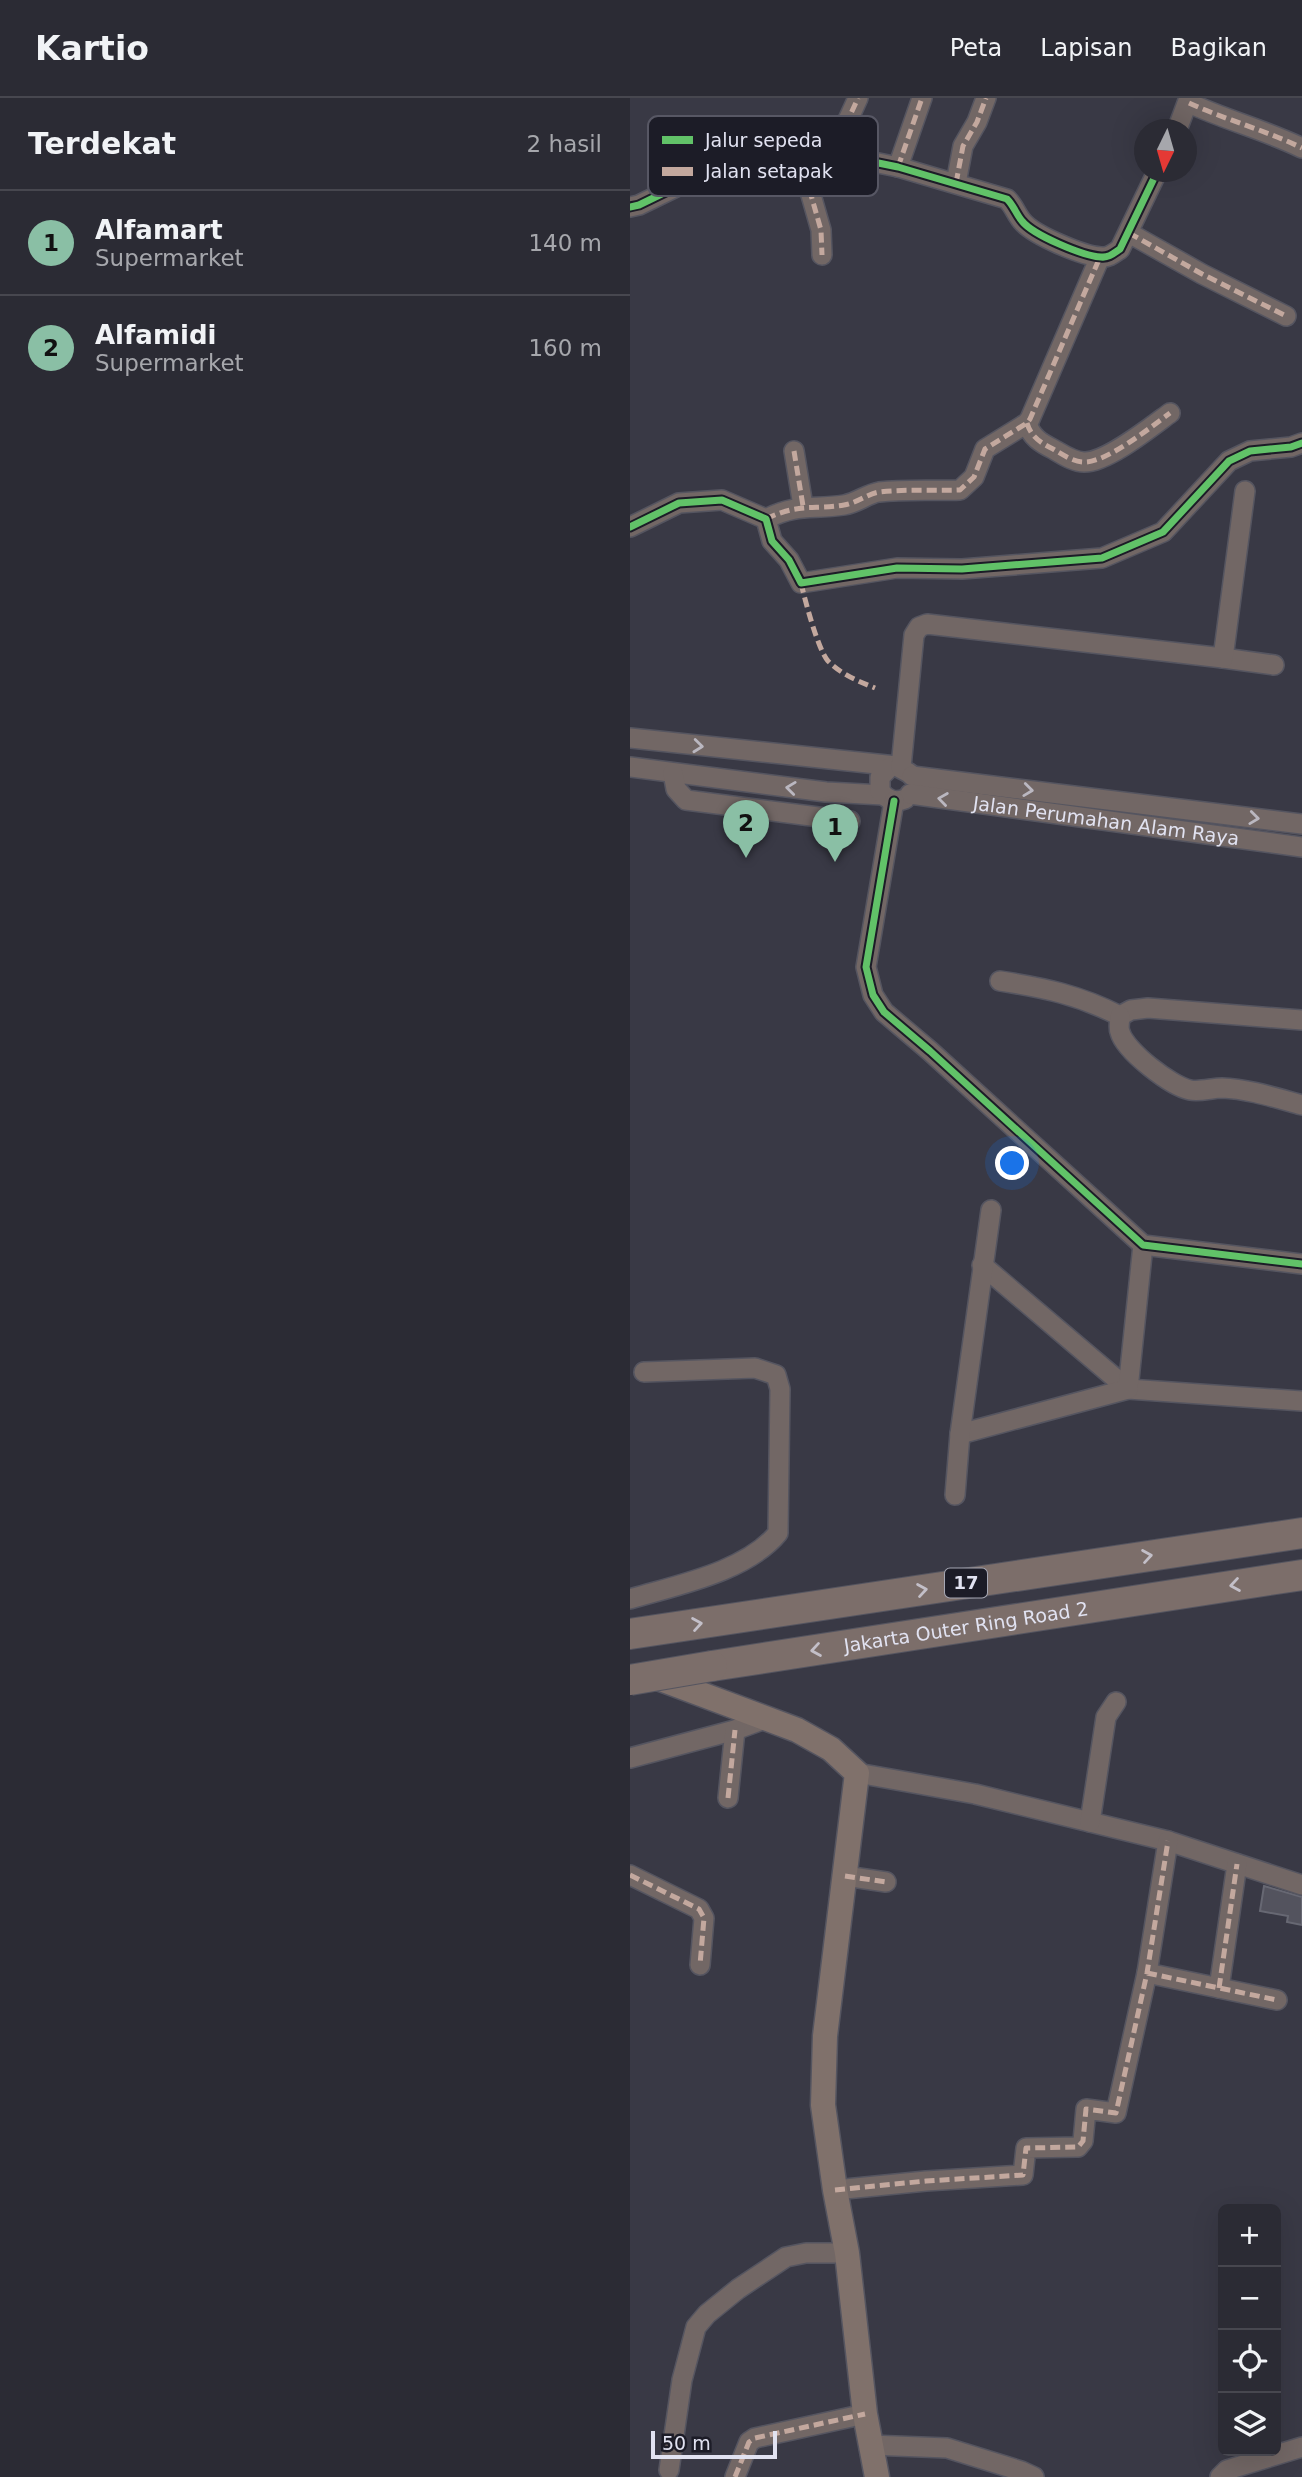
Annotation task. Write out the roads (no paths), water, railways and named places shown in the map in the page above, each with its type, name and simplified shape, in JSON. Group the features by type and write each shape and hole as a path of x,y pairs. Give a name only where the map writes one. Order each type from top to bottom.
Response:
{"highway":[{"name":"17","path":"630,1634 1302,1533"},
{"name":"Jakarta Outer Ring Road 2","path":"630,1680 1302,1575"}],"main road":[{"path":"630,1667 797,1730 831,1749 857,1773 825,2036 823,2105 847,2253 865,2414 877,2477"}],"street":[{"path":"850,116 858,98"},
{"path":"898,167 922,98"},
{"path":"956,183 963,146 977,122 986,98"},
{"path":"1181,119 1189,100 1221,118 1252,126 1302,148"},
{"path":"878,163 1007,199 1022,221 1044,238 1100,257 1110,256 1120,249 1152,182"},
{"path":"630,207 657,196"},
{"path":"811,196 821,230 822,255"},
{"path":"1129,233 1202,274 1286,316"},
{"path":"630,527 679,503 722,500 766,519 784,510 803,506 828,507 855,503 877,492 960,490 974,477 985,449 1027,423 1100,257"},
{"path":"1027,423 1029,431 1041,443 1086,463 1121,448 1170,413"},
{"path":"766,519 772,541 801,583 897,568 961,569 1102,558 1163,532 1229,461 1250,451 1291,447 1302,443"},
{"path":"794,451 803,506"},
{"path":"1223,658 1245,491"},
{"path":"1274,665 927,624 919,627 914,635 899,783 866,967 873,995 884,1012 1143,1245 1302,1264"},
{"name":"Jalan Perumahan Alam Raya","path":"630,738 1302,847"},
{"name":"Jalan Perumahan Alam Raya","path":"630,767 826,792 899,783 1302,824"},
{"path":"673,773 676,789 686,800 850,821"},
{"path":"749,809 752,783"},
{"path":"823,819 826,792"},
{"path":"1000,981 1051,989 1091,1001 1120,1016"},
{"path":"1120,1016 1131,1010 1148,1008 1302,1020"},
{"path":"1120,1016 1119,1031 1129,1046 1151,1067 1175,1084 1191,1090 1222,1088 1256,1093 1302,1105"},
{"path":"955,1495 960,1434 982,1265 992,1210"},
{"path":"1128,1389 1143,1245"},
{"path":"982,1265 1128,1389"},
{"path":"630,1599 702,1577 746,1559 768,1545 778,1532 780,1389 776,1375 755,1368 644,1372"},
{"path":"960,1434 1128,1389 1302,1401"},
{"path":"1090,1822 1106,1717 1116,1702"},
{"path":"630,1758 735,1730 765,1719"},
{"path":"729,1798 735,1730"},
{"path":"857,1773 975,1794 1168,1841 1302,1885"},
{"path":"835,2190 1023,2175 1026,2148 1081,2146 1086,2109 1112,2113 1118,2110 1147,1973 1168,1841"},
{"path":"1219,1988 1237,1864"},
{"path":"630,1875 699,1909 704,1918 700,1965"},
{"path":"845,1876 886,1882"},
{"path":"1147,1973 1277,2000"},
{"path":"669,2470 682,2380 696,2327 707,2314 738,2289 786,2257 806,2253 847,2253"},
{"path":"735,2477 749,2442 755,2438 865,2414"},
{"path":"870,2445 947,2448 1034,2477"},
{"path":"1220,2477 1227,2470 1302,2447"}],"place":[{"name":"Alfamidi","path":"746,858"},
{"name":"Alfamart","path":"835,862"}]}
